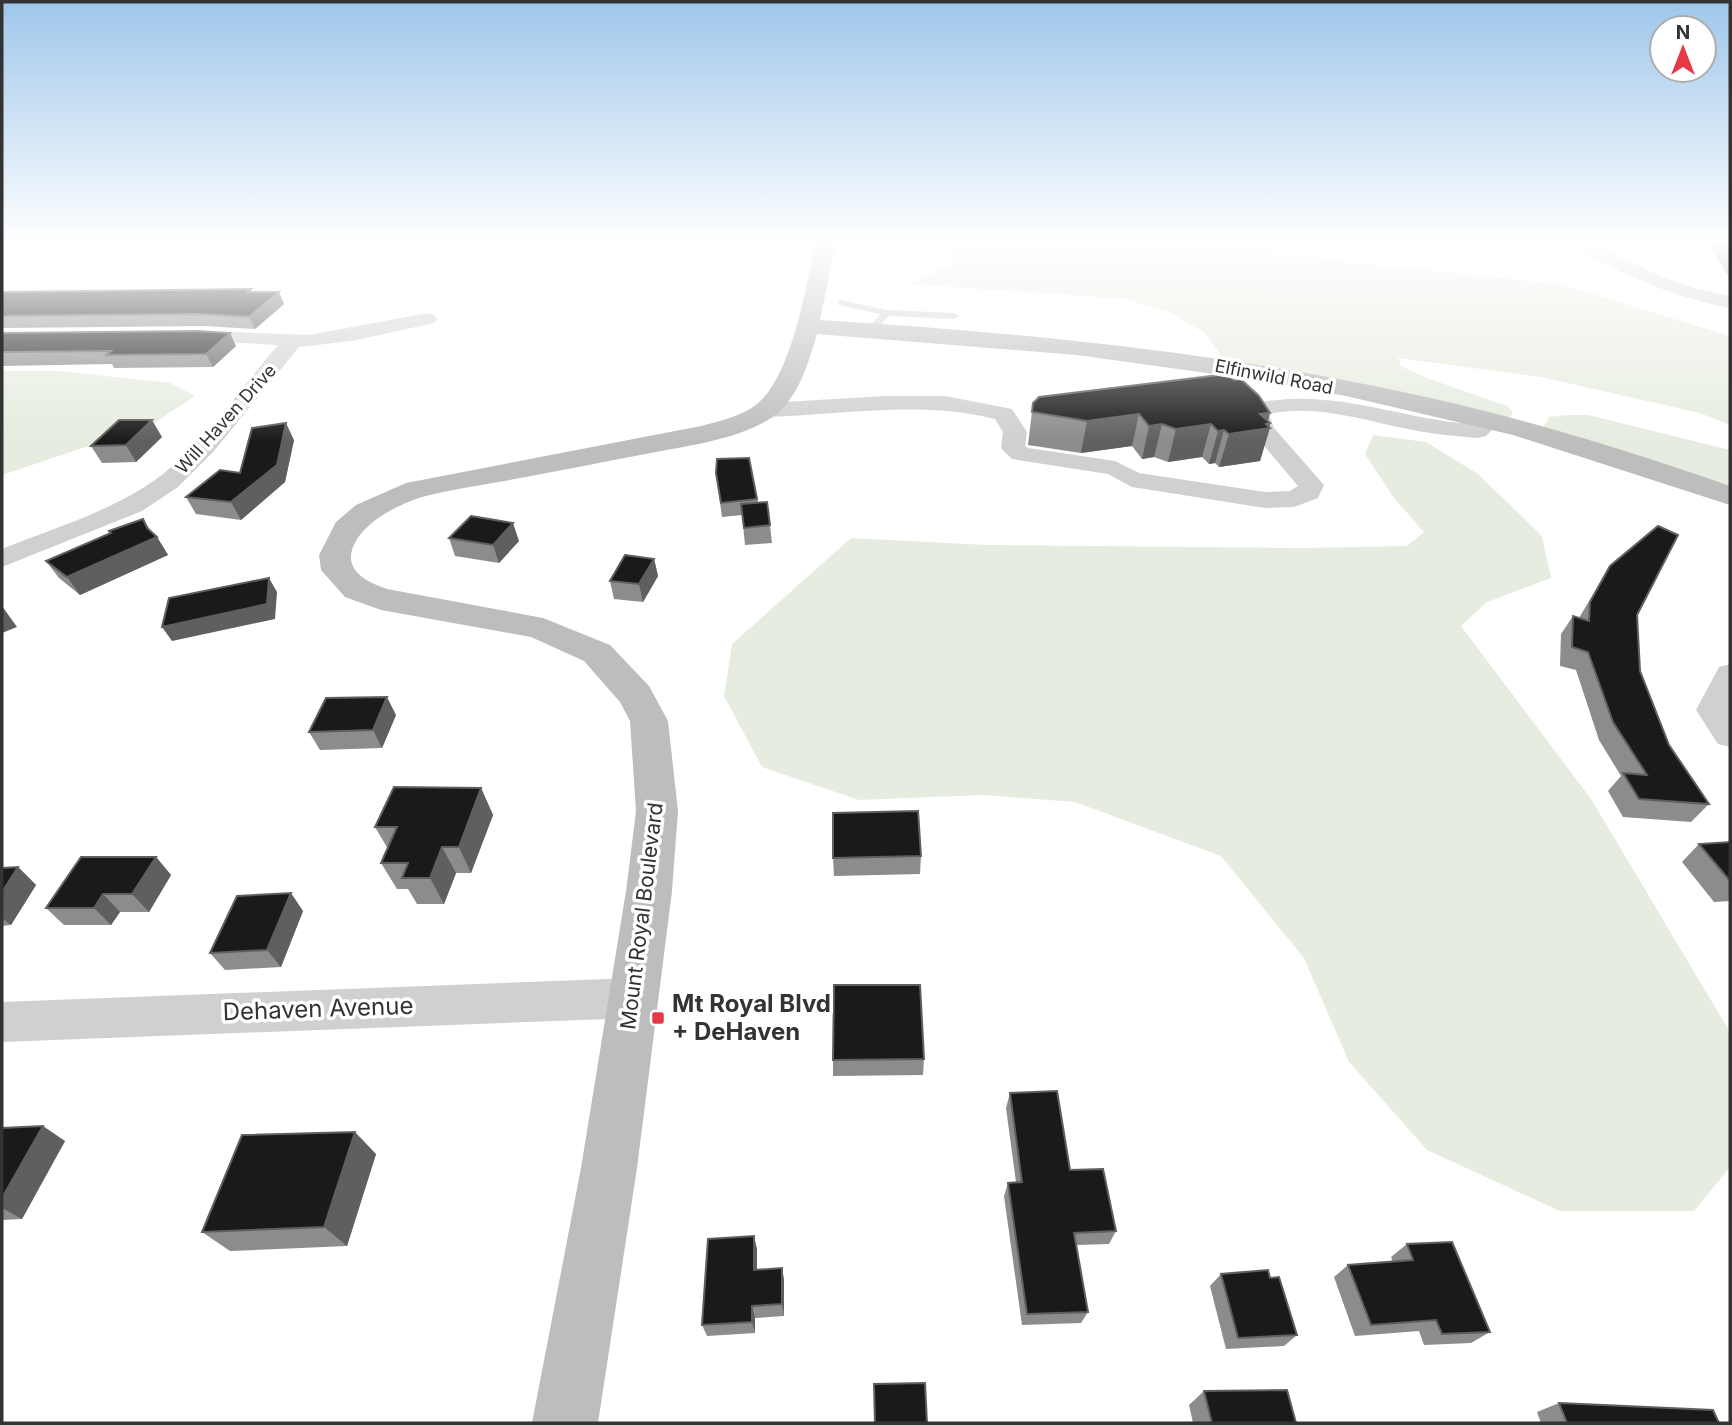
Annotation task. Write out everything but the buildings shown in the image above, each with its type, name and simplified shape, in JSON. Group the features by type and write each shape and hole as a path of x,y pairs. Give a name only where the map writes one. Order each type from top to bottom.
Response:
{"main road":[{"name":"Mount Royal Boulevard","path":"565,1423 590,1284 634,998 657,811 649,721 636,695 597,653 543,629 382,599 357,590 337,570 335,555 347,529 367,511 416,489 720,430 766,410 778,398 794,372 810,308"},
{"name":"Elfinwild Road","path":"806,326 879,322 1229,367 1489,421 1578,446 1730,496"}],"street":[{"path":"169,335 293,341 352,335 427,318"},
{"name":"Will Haven Drive","path":"2,559 132,505 161,488 186,467 293,341"},
{"path":"766,410 807,409 896,400 975,405 1004,414 1015,432 1013,448 1021,454 1115,468 1132,479 1265,500 1294,499 1309,493 1311,485 1263,430 1256,410 1278,403 1309,402 1434,427 1478,431 1489,421"},
{"path":"1730,675 1713,710 1730,735"},
{"name":"Dehaven Avenue","path":"2,1022 634,998"}],"lane":[{"path":"852,308 879,322 954,316"}],"shaded area":[{"path":"1159,308 1640,308 1730,336 1730,425 1700,413 1541,377 1398,358 1401,366 1424,377 1507,406 1513,412 1507,425 1229,367 1205,333"},
{"path":"2,371 59,371 170,383 195,396 151,425 2,475"},
{"path":"1588,415 1730,450 1730,496 1540,434 1549,417"},
{"path":"1373,435 1426,442 1478,474 1542,536 1551,578 1487,602 1461,626 1591,799 1730,1032 1730,1167 1694,1211 1560,1211 1427,1150 1349,1062 1304,958 1221,856 1075,802 983,795 859,800 762,767 724,696 732,644 851,538 986,545 1304,548 1407,546 1424,532 1394,498 1365,454"}],"place":[{"name":"Mt Royal Blvd + DeHaven","path":"658,1018"}]}
